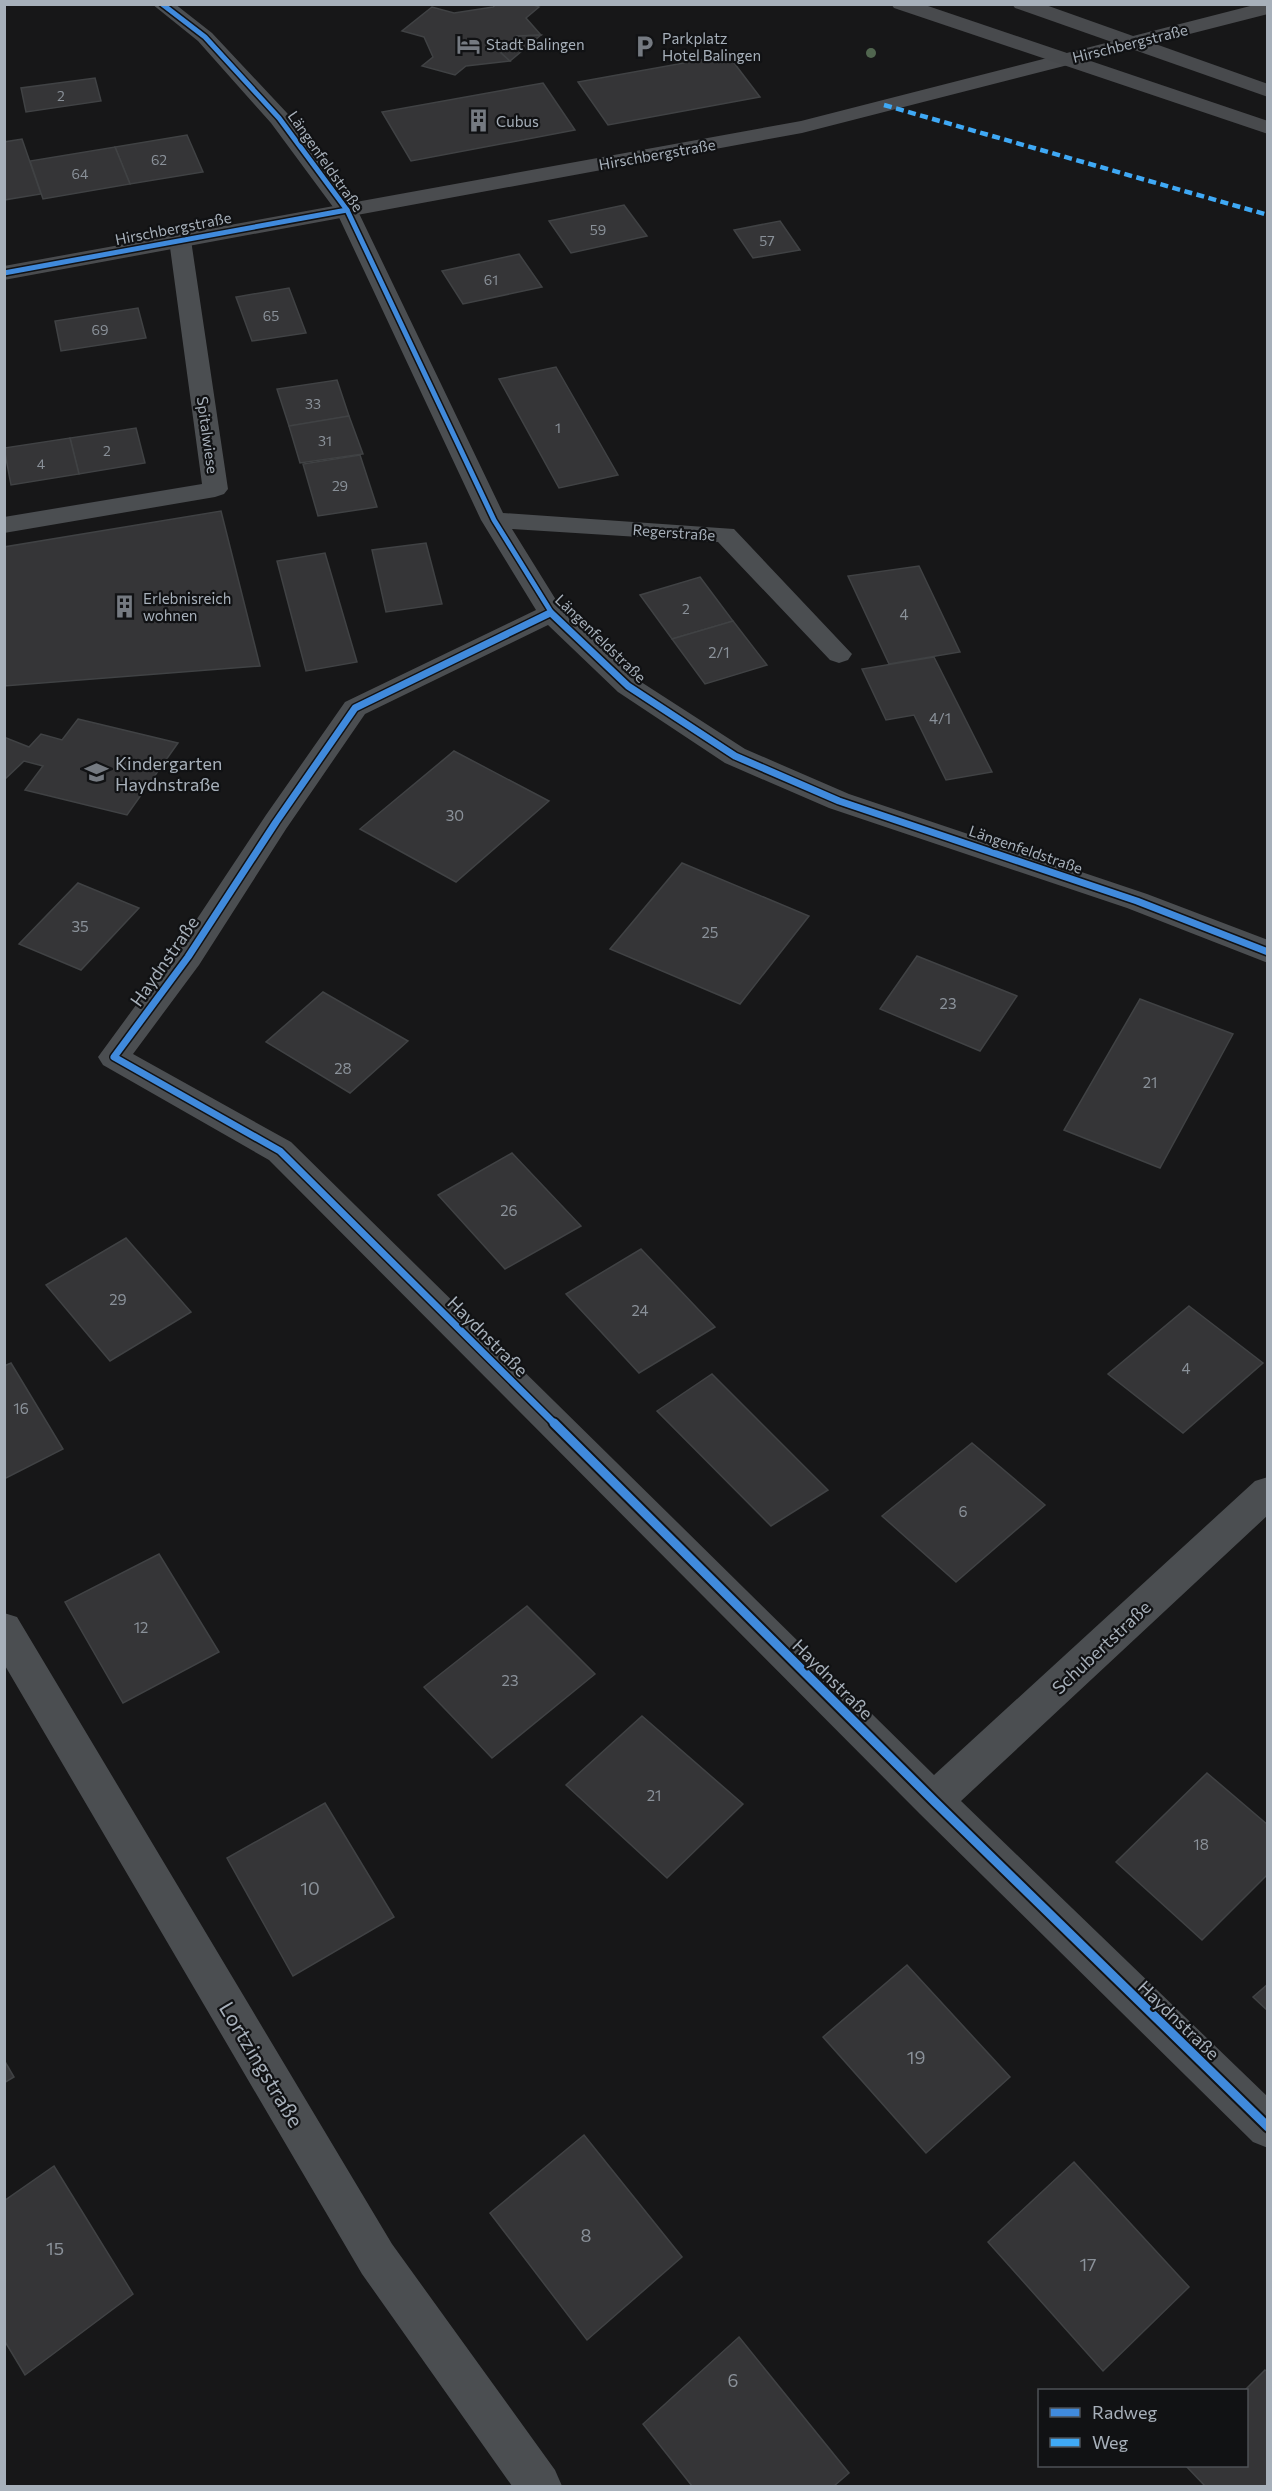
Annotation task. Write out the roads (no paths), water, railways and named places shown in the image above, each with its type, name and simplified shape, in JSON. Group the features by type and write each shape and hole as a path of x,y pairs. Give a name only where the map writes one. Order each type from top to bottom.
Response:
{"highway":[{"path":"901,4 1268,128"},
{"path":"1022,4 1268,91"}],"street":[{"name":"Längenfeldstraße","path":"162,4 205,37 279,118 347,210 494,520 550,613 628,686 735,756 839,801 1137,901 1268,952"},
{"name":"Hirschbergstraße","path":"4,273 802,127 1259,10"},
{"name":"Spitalwiese","path":"4,525 216,489 180,240"},
{"name":"Regerstraße","path":"494,520 725,535 839,654"},
{"name":"Haydnstraße","path":"550,613 355,708 276,822 188,957 114,1057 280,1150 934,1801 1268,2127"},
{"name":"Schubertstraße","path":"934,1801 1268,1492"},
{"name":"Lortzingstraße","path":"4,1629 377,2259 539,2487"}],"place":[{"name":"Stadt Balingen","path":"468,44"},
{"name":"Parkplatz Hotel Balingen","path":"644,47"},
{"name":"Cubus","path":"478,121"},
{"name":"Erlebnisreich wohnen","path":"125,607"},
{"name":"Kindergarten Haydnstraße","path":"97,773"}]}
